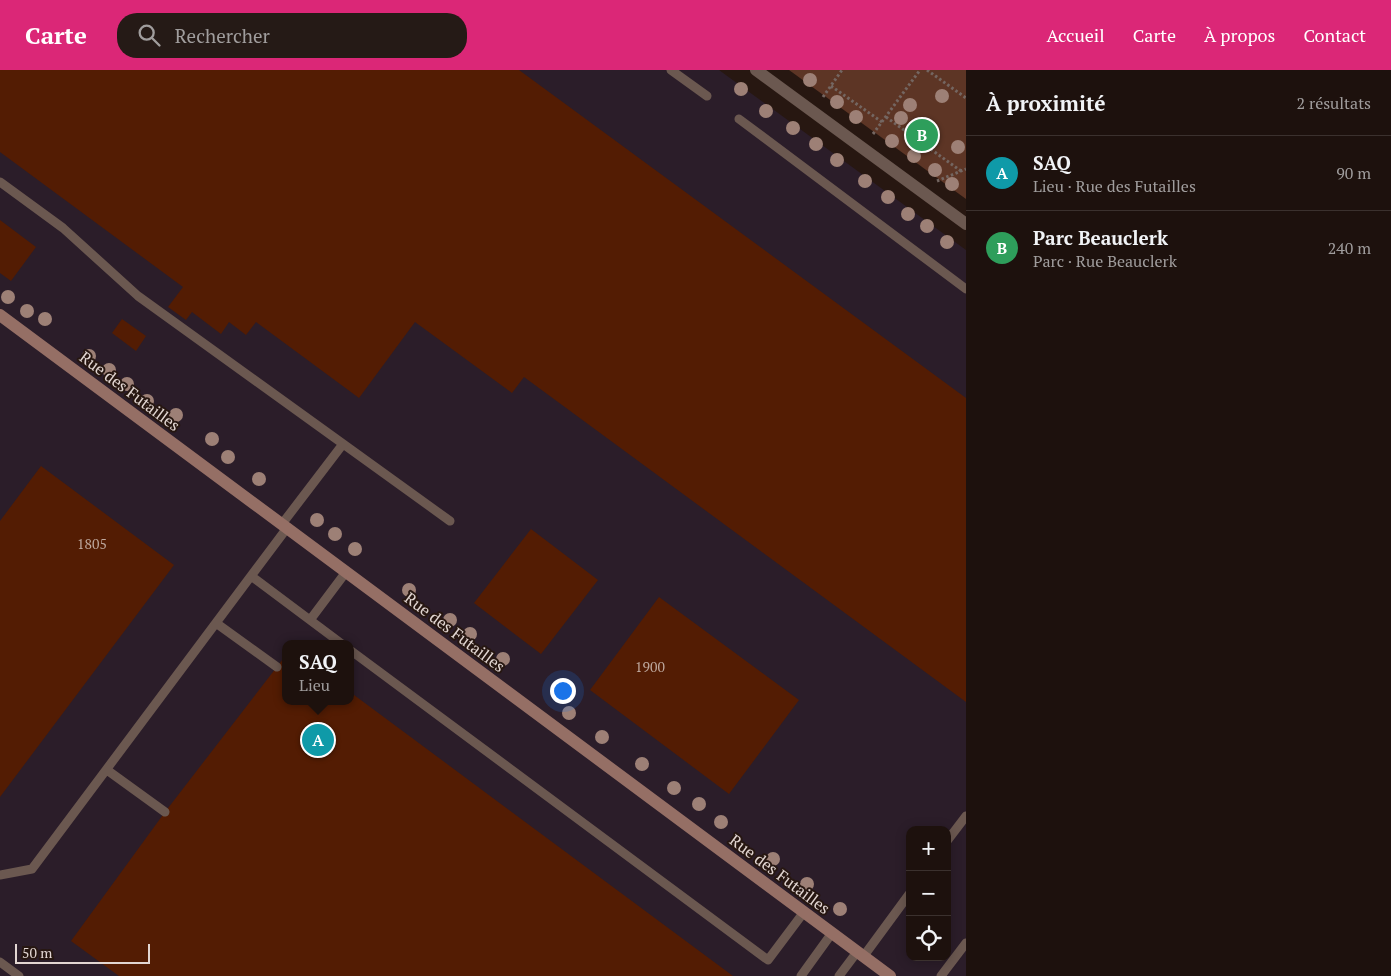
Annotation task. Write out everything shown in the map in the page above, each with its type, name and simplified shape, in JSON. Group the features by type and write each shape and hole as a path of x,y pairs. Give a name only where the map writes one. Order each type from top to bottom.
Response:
{"street":[{"path":"756,70 966,224"},
{"name":"Rue des Futailles","path":"0,315 890,976"}],"lane":[{"path":"671,70 707,96"},
{"path":"739,119 966,289"},
{"path":"0,182 62,228 138,296 450,521"},
{"path":"0,875 32,869 251,576 343,444"},
{"path":"310,620 346,572"},
{"path":"251,576 337,640"},
{"path":"216,623 277,667"},
{"path":"354,653 768,960 804,912"},
{"path":"107,770 164,812"},
{"path":"951,836 966,816"},
{"path":"838,976 860,954 906,898"},
{"path":"801,976 832,933"},
{"path":"941,976 966,943"},
{"path":"0,962 19,976"}],"path":[{"path":"823,97 842,70"},
{"path":"874,134 920,70"},
{"path":"927,70 966,98"},
{"path":"831,86 882,122"},
{"path":"886,117 961,171"},
{"path":"937,181 966,169"}],"shaded area":[{"path":"0,70 719,70 966,250 966,976 0,976"},
{"path":"789,70 966,70 966,199"}],"building":[{"path":"0,70 519,70 966,398 966,702 524,377 512,393 415,322 359,398 256,322 246,335 229,322 221,334 192,312 186,320 168,307 183,287 0,152"},
{"path":"0,220 36,247 11,281 0,273"},
{"path":"122,319 146,336 136,351 112,333"},
{"path":"41,466 174,565 0,797 0,521"},
{"path":"531,529 598,580 541,654 474,603"},
{"path":"659,597 799,700 729,794 590,690"},
{"path":"282,660 282,705 354,705 354,695 733,976 119,976 71,941 165,812"}],"place":[{"name":"Parc Beauclerk","path":"922,135"},
{"name":"SAQ","path":"318,740"}]}
